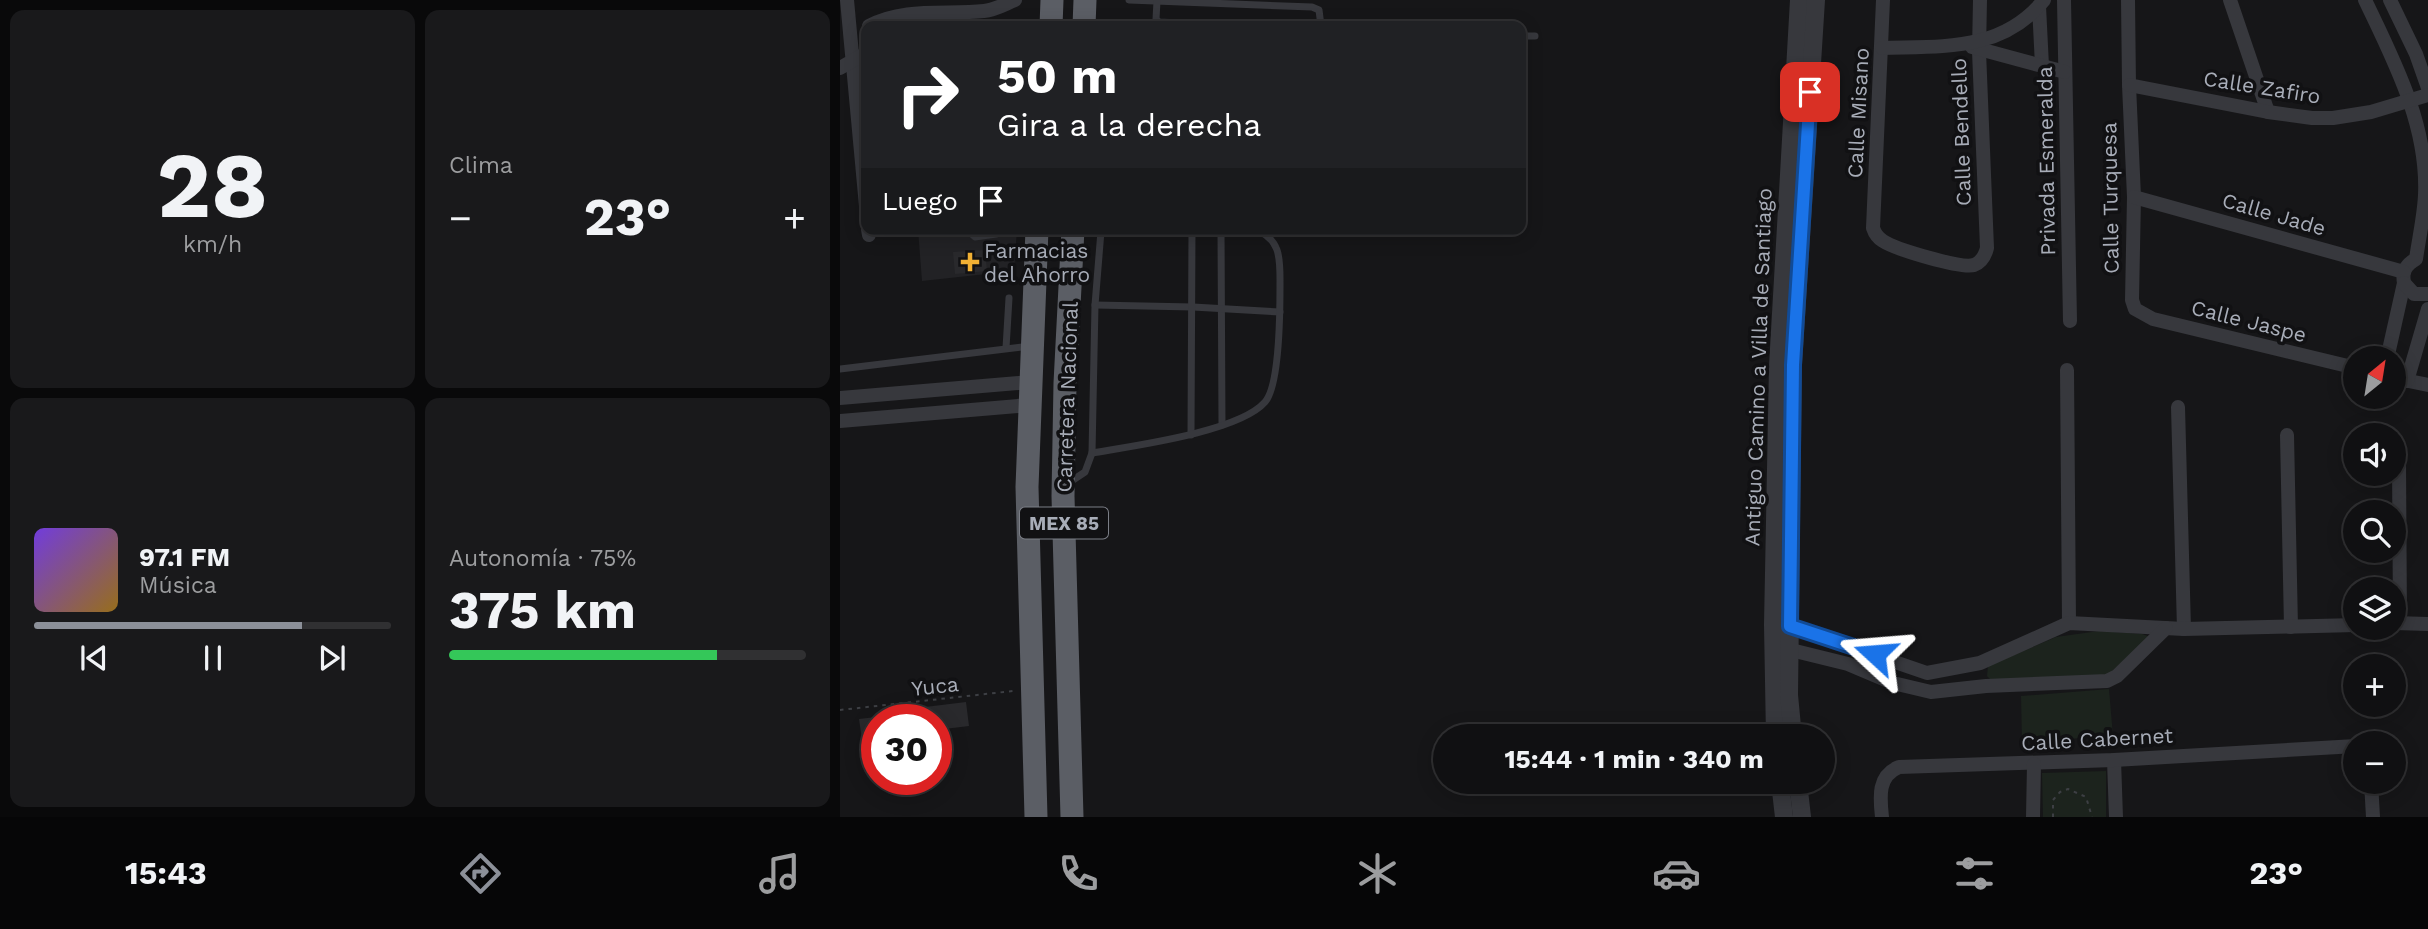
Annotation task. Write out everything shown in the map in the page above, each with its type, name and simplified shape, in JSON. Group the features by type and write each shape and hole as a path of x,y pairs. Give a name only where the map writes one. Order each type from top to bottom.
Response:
{"highway":[{"path":"1051,21 1052,0"},
{"path":"1084,21 1085,0"},
{"name":"Carretera Nacional","path":"1036,817 1027,487 1037,235"},
{"name":"Carretera Nacional","path":"1072,817 1063,486 1073,235"}],"street":[{"path":"847,0 846,64 861,170"},
{"path":"886,21 904,15 952,20 988,11 1015,0"},
{"name":"Antiguo Camino a Villa de Santiago","path":"1781,625 1778,366 1800,0"},
{"path":"1792,724 1781,625 1793,365 1816,0"},
{"name":"Calle Misano","path":"1873,229 1883,0"},
{"name":"Calle Bendello","path":"1873,229 1881,240 1890,245 1968,266 1981,260 1987,248 1975,45 1980,0"},
{"name":"Privada Esmeralda","path":"2064,0 2070,321"},
{"name":"Calle Turquesa","path":"2128,0 2134,197 2132,300 2135,309"},
{"path":"2230,0 2268,112"},
{"path":"2365,0 2411,99 2425,166 2422,259 2410,262 2404,278 2390,346"},
{"path":"2390,0 2416,54 2428,88"},
{"path":"1975,45 2019,24 2042,3"},
{"path":"2042,3 2042,66"},
{"path":"845,40 861,31"},
{"path":"1882,48 1975,45 2065,72"},
{"name":"Calle Zafiro","path":"2129,85 2312,118 2333,118 2371,112 2428,95"},
{"name":"Calle Jade","path":"2134,197 2404,278 2414,294 2428,294"},
{"name":"Calle Jaspe","path":"2135,309 2153,319 2343,365"},
{"path":"2406,367 2428,309"},
{"path":"2067,370 2069,623"},
{"path":"2406,381 2428,385"},
{"path":"840,398 1030,382"},
{"path":"840,421 1029,405"},
{"path":"2178,407 2184,629"},
{"path":"2287,435 2291,627"},
{"path":"2398,577 2399,486"},
{"path":"1781,625 1927,673 1980,663 2069,623 2184,629 2343,625"},
{"path":"2406,623 2428,624"},
{"path":"1782,647 1848,664 1914,689 1931,692 2107,681 2117,676 2166,628"},
{"path":"1774,724 1773,696 1782,647"},
{"path":"1980,663 1986,687"},
{"name":"Calle Cabernet","path":"1882,817 1880,794 1883,782 1892,770 1899,767 2034,764 2343,747"},
{"path":"2114,760 2116,817"},
{"path":"2033,817 2034,764"},
{"path":"1781,794 1784,817"},
{"path":"1799,794 1802,817"},
{"path":"2372,794 2373,817"}],"lane":[{"path":"1129,0 1312,7 1319,10 1320,21"},
{"path":"1157,1 1157,21"},
{"path":"1526,36 1535,36"},
{"path":"1063,486 1085,472 1092,453 1095,305 1101,235"},
{"path":"1191,435 1192,235"},
{"path":"1221,235 1222,425"},
{"path":"1092,453 1191,435 1222,425 1265,402 1273,385 1280,312 1280,275 1275,243 1268,235"},
{"path":"1006,348 1009,298"},
{"path":"1095,305 1280,312"},
{"path":"840,369 1031,346"}],"path":[{"name":"Yuca","path":"840,710 1032,689"},
{"path":"2053,817 2053,800 2060,792 2068,789 2086,797 2092,817"}],"shaded area":[{"path":"918,235 1017,235 1014,271 922,281"},
{"path":"2099,631 2142,634 2153,638 2106,676 1992,681 1987,676 1988,666 2056,637"},
{"path":"2109,689 2113,736 2022,742 2021,696"},
{"path":"2106,771 2106,817 2043,817 2042,773"}],"building":[{"name":"Farmacias del Ahorro","path":"985,250 987,271 955,274 953,252"},
{"path":"966,702 969,726 952,728 952,704 950,704"}],"place":[{"name":"Farmacias del Ahorro","path":"970,262"}],"route":[{"path":"1810,92 1793,365 1790,626 1875,654"}]}
